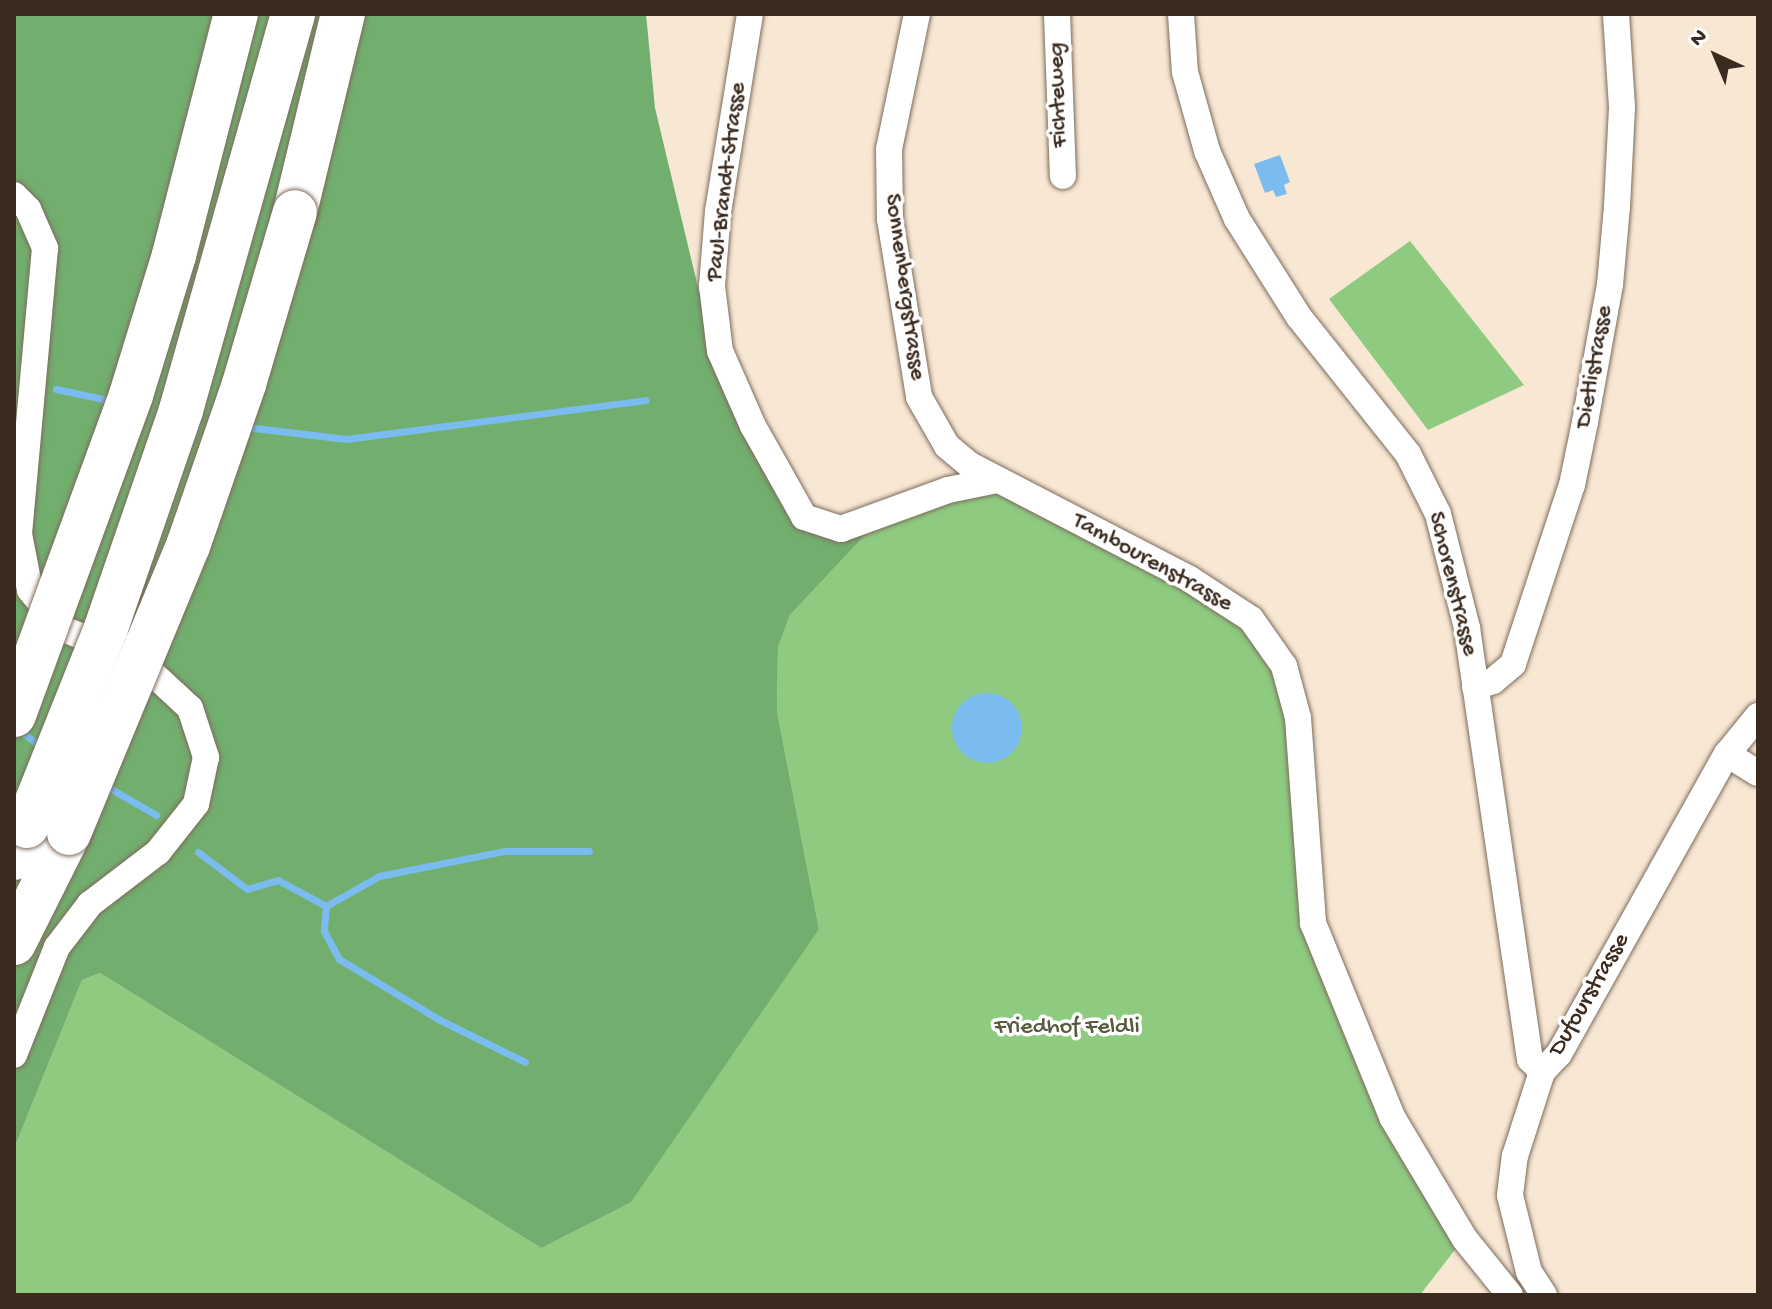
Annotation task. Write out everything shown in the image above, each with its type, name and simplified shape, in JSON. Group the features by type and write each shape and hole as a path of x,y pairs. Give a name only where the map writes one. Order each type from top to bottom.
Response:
{"highway":[{"path":"14,715 131,395 174,255 236,14"},
{"path":"14,943 37,839 190,383 293,14"},
{"path":"37,839 162,612 239,398 295,212 343,14"}],"street":[{"name":"Paul-Brandt-Strasse","path":"750,14 717,226 712,286 720,351 753,426 804,517 841,529 948,490 997,480"},
{"name":"Sonnenbergstrasse","path":"917,14 889,149 890,219 917,383 931,422 947,446 997,480"},
{"name":"Fichteweg","path":"1057,14 1063,176"},
{"name":"Schorenstrasse","path":"1181,14 1185,72 1207,151 1237,219 1299,317 1408,454 1438,514 1467,628 1530,1059 1542,1072"},
{"name":"Dietlistrasse","path":"1475,687 1493,681 1513,664 1559,526 1583,435 1610,285 1617,206 1622,107 1616,14"},
{"path":"14,195 28,209 45,248 19,534 30,590 61,628 137,659 190,708 206,757 196,804 158,852 90,904 57,947 14,1055"},
{"name":"Tambourenstrasse","path":"997,480 1188,578 1251,619 1284,666 1298,718 1313,923 1392,1117 1464,1238 1510,1295"},
{"name":"Dufourstrasse","path":"1544,1295 1529,1272 1510,1195 1515,1156 1542,1072 1559,1054 1727,754 1758,716"},
{"path":"1727,754 1758,773"}],"green space":[{"path":"14,14 646,14 655,108 707,325 804,517 885,514 790,615 778,647 777,711 819,929 631,1202 541,1248 100,973 82,980 14,1149"},
{"path":"1410,241 1524,385 1428,430 1329,299"},
{"name":"Friedhof Feldli","path":"997,480 1188,578 1284,666 1314,923 1464,1238 1420,1295 14,1295 14,1149 82,980 100,973 541,1248 819,929 777,711 778,647 790,615 885,514"}],"water":[{"path":"1280,155 1290,182 1284,185 1287,194 1276,197 1273,190 1265,193 1254,164"},
{"path":"994,693 1016,708 1022,728 1020,742 1012,753 1001,761 980,763 962,753 954,742 952,721 962,703 973,695"}],"waterway":[{"path":"56,389 112,401"},
{"path":"246,427 346,439 645,400"},
{"path":"19,729 43,749"},
{"path":"106,786 156,815"},
{"path":"326,906 379,876 504,851 589,851"},
{"path":"198,852 247,889 278,880 326,906 324,931 339,959 438,1019 525,1062"}]}
